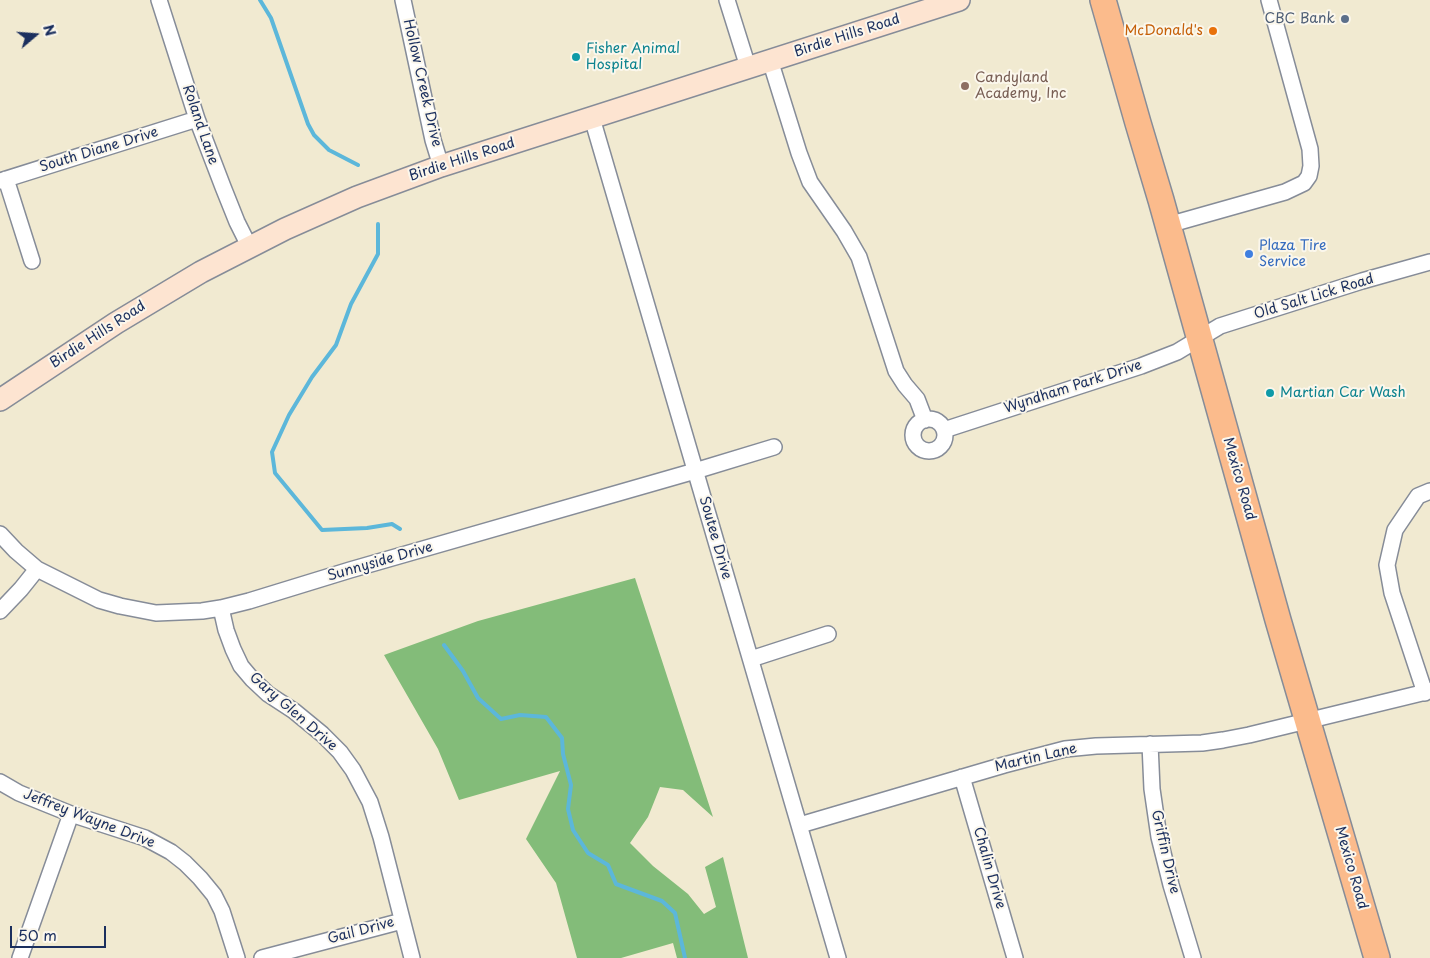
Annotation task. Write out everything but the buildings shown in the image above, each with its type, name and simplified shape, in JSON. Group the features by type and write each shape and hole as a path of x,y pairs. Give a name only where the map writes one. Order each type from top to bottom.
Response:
{"main road":[{"name":"Birdie Hills Road","path":"0,400 154,299 201,272 293,225 357,197 441,166 959,0"},
{"path":"1106,12 1120,0"},
{"name":"Mexico Road","path":"1106,12 1168,224 1275,610 1378,958"}],"street":[{"name":"Roland Lane","path":"159,0 197,119 237,222 250,246"},
{"name":"Hollow Creek Drive","path":"403,0 433,140 441,166"},
{"path":"727,0 748,67"},
{"path":"1168,224 1297,188 1309,176 1311,166 1310,148 1269,0"},
{"path":"770,60 810,182 844,231 859,257 896,371 917,399 925,420"},
{"name":"Soutee Drive","path":"592,118 838,958"},
{"name":"South Diane Drive","path":"3,180 197,119"},
{"path":"3,180 32,261"},
{"name":"Old Salt Lick Road","path":"1200,338 1220,326 1268,310 1430,262"},
{"name":"Wyndham Park Drive","path":"944,430 1141,366 1177,352 1200,338"},
{"path":"932,419 937,421 944,430 944,440 933,450 923,450 915,444 913,434 917,424 925,420 932,419"},
{"name":"Sunnyside Drive","path":"0,534 37,569 98,600 156,613 202,611 249,601 774,447"},
{"path":"1427,692 1392,594 1387,565 1395,530 1418,496 1430,491"},
{"path":"0,611 37,569"},
{"name":"Gary Glen Drive","path":"221,608 232,649 241,666 268,694 294,711 322,734 340,752 353,770 370,802 381,836 412,958"},
{"path":"750,659 828,634"},
{"name":"Martin Lane","path":"800,825 1065,749 1096,746 1202,743 1222,740 1427,692"},
{"name":"Griffin Drive","path":"1150,744 1152,789 1159,837 1193,958"},
{"name":"Chalin Drive","path":"962,777 1015,958"},
{"name":"Jeffrey Wayne Drive","path":"0,782 19,793 71,814 145,838 171,852 185,863 214,894 222,911 237,958"},
{"path":"20,958 71,814"},
{"name":"Gail Drive","path":"262,958 402,920"}],"green space":[{"path":"635,578 713,817 683,790 660,787 648,817 630,843 653,866 688,894 704,914 716,907 705,867 723,857 748,958 677,958 673,943 621,958 577,958 556,883 526,839 560,771 459,800 438,749 384,655 478,621"}],"waterway":[{"path":"260,0 271,18 308,124 314,135 329,150 358,165"},
{"path":"378,224 378,254 351,304 336,345 312,377 289,415 272,452 275,473 322,530 367,528 392,524 400,529"},
{"path":"444,645 463,671 478,698 501,719 520,715 546,717 562,738 563,754 571,785 568,809 573,830 588,853 608,865 616,884 662,901 675,913 685,958"}],"place":[{"name":"CBC Bank","path":"1345,19"},
{"name":"McDonald's","path":"1213,31"},
{"name":"Fisher Animal Hospital","path":"576,57"},
{"name":"Candyland Academy, Inc","path":"965,86"},
{"name":"Plaza Tire Service","path":"1249,254"},
{"name":"Martian Car Wash","path":"1270,393"}]}
